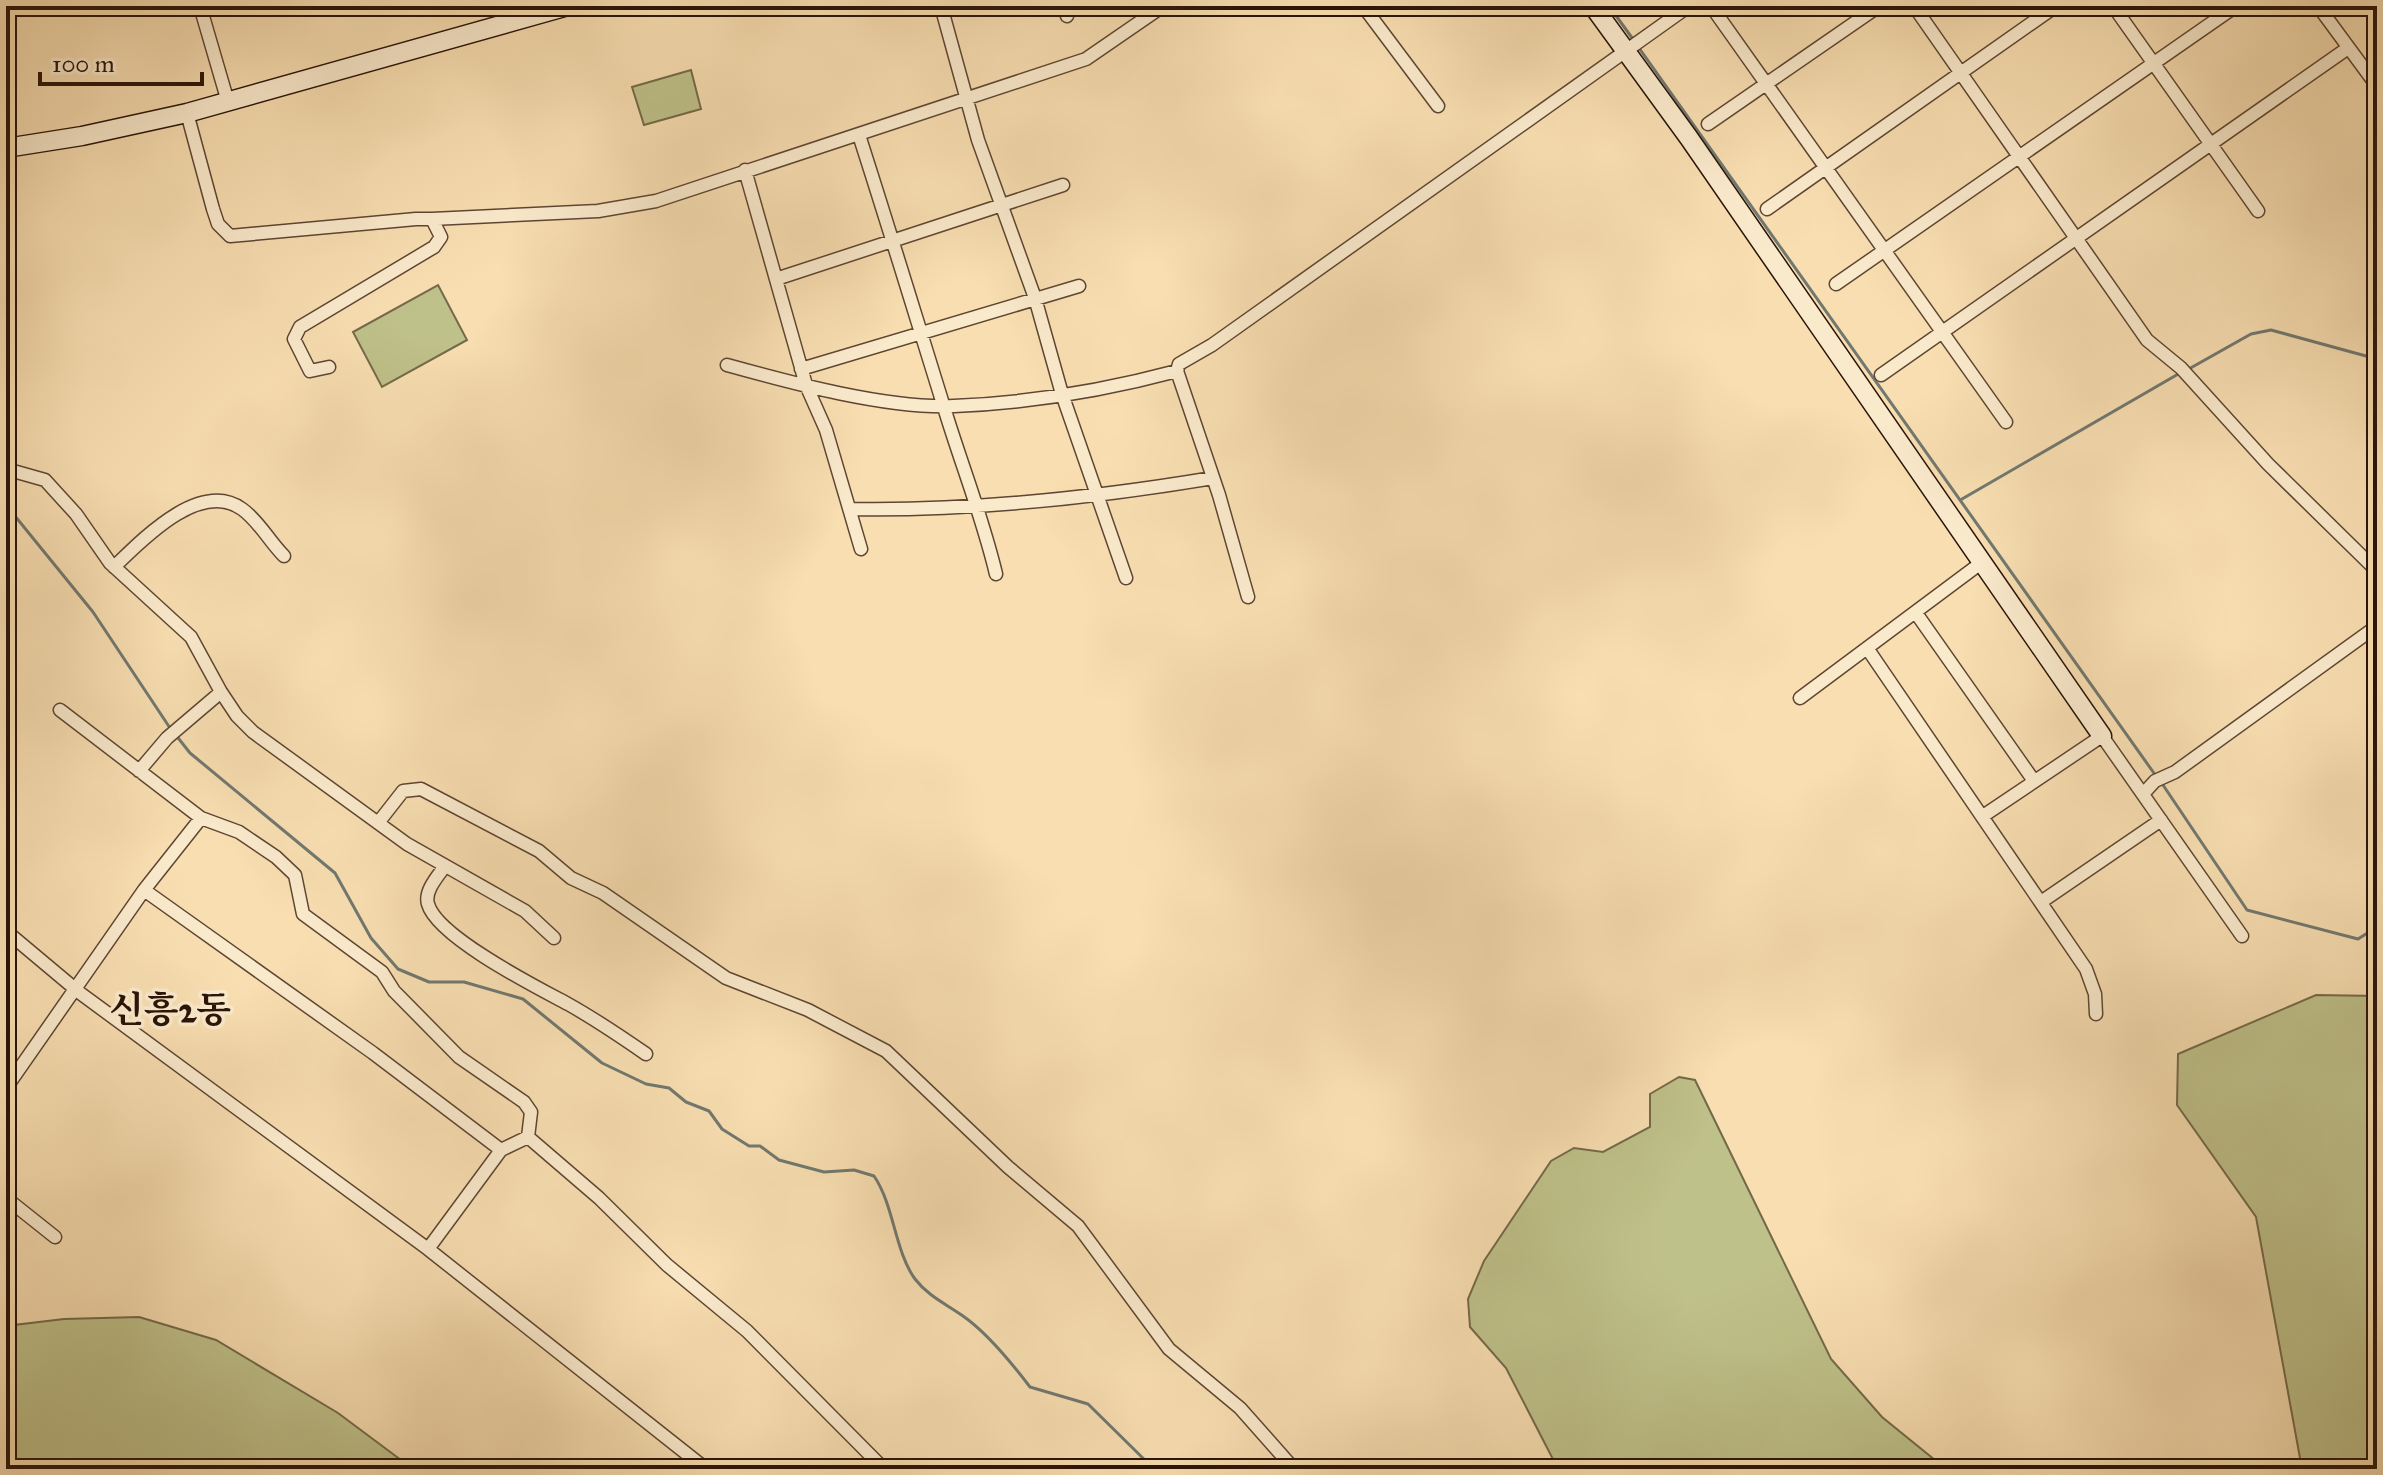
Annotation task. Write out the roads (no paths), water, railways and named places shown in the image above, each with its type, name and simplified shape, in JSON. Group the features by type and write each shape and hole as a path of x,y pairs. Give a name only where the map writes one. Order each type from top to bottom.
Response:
{"street":[{"path":"200,6 228,102"},
{"path":"6,148 82,136 187,113 568,6"},
{"path":"941,6 968,100 1035,298 1062,394 1126,578"},
{"path":"187,113 218,224 230,236 628,207 968,100 1086,59 1163,6"},
{"path":"1363,6 1438,106"},
{"path":"1593,6 1634,46 1698,150 2242,936"},
{"path":"1248,597 1177,371 1179,364 1212,345 1689,6"},
{"path":"1711,6 2006,422"},
{"path":"1708,124 1879,6"},
{"path":"1914,6 2147,340 2184,372 2268,464 2377,571"},
{"path":"1767,209 2056,6"},
{"path":"2113,6 2258,211"},
{"path":"1836,284 2236,6"},
{"path":"2318,6 2377,86"},
{"path":"1881,375 2348,48"},
{"path":"859,135 923,331 943,406 979,507 996,574"},
{"path":"745,170 801,369 826,430 861,549"},
{"path":"776,279 1063,185"},
{"path":"329,367 310,371 297,347 295,332 434,247 441,237 432,219"},
{"path":"801,369 1079,286"},
{"path":"727,365 806,385 943,406 1062,394 1177,371"},
{"path":"6,469 45,480 114,567 191,637 221,692 253,732 378,823 445,866 525,911 554,938"},
{"path":"851,509 979,507 1096,496 1213,478"},
{"path":"114,567 169,520 195,505 218,500 242,509 284,556"},
{"path":"1800,698 1981,563"},
{"path":"1916,613 2034,781"},
{"path":"2143,794 2159,778 2175,772 2377,626"},
{"path":"1867,648 2086,969 2095,994 2096,1014"},
{"path":"139,771 167,738 221,692"},
{"path":"60,710 201,818 239,832 295,875 303,914 382,972 394,991 459,1057 524,1102 531,1112 528,1137"},
{"path":"1983,816 2102,736"},
{"path":"378,823 403,791 421,789 539,851 571,878 603,893 726,978 808,1010 886,1051 1008,1167 1078,1226 1169,1349 1240,1408 1294,1469"},
{"path":"6,1088 144,890 201,818"},
{"path":"2041,902 2161,820"},
{"path":"445,866 426,900 433,914 503,970 580,1011 646,1054"},
{"path":"144,890 373,1053 501,1150"},
{"path":"6,931 75,989 428,1249 706,1469"},
{"path":"428,1249 501,1150 528,1137"},
{"path":"528,1137 589,1189 667,1265 747,1331 884,1469"},
{"path":"6,1198 55,1237"}],"waterway":[{"path":"1609,6 1635,42"},
{"path":"1639,48 2156,776"},
{"path":"2187,370 2251,334 2271,330 2377,359"},
{"path":"1962,499 2180,373"},
{"path":"6,505 93,612 170,728"},
{"path":"175,734 190,753 335,873 371,938 398,969 429,982 464,982 523,999 602,1063 646,1084 669,1088 686,1102 709,1111 722,1129 749,1146 760,1146 779,1160 824,1172 854,1170 874,1176 886,1201 908,1268 920,1285 981,1331 1030,1387 1088,1404 1154,1469"},
{"path":"2161,782 2247,910 2358,939 2377,927"}],"district":[{"name":"신흥2동","path":"170,1010"}]}
